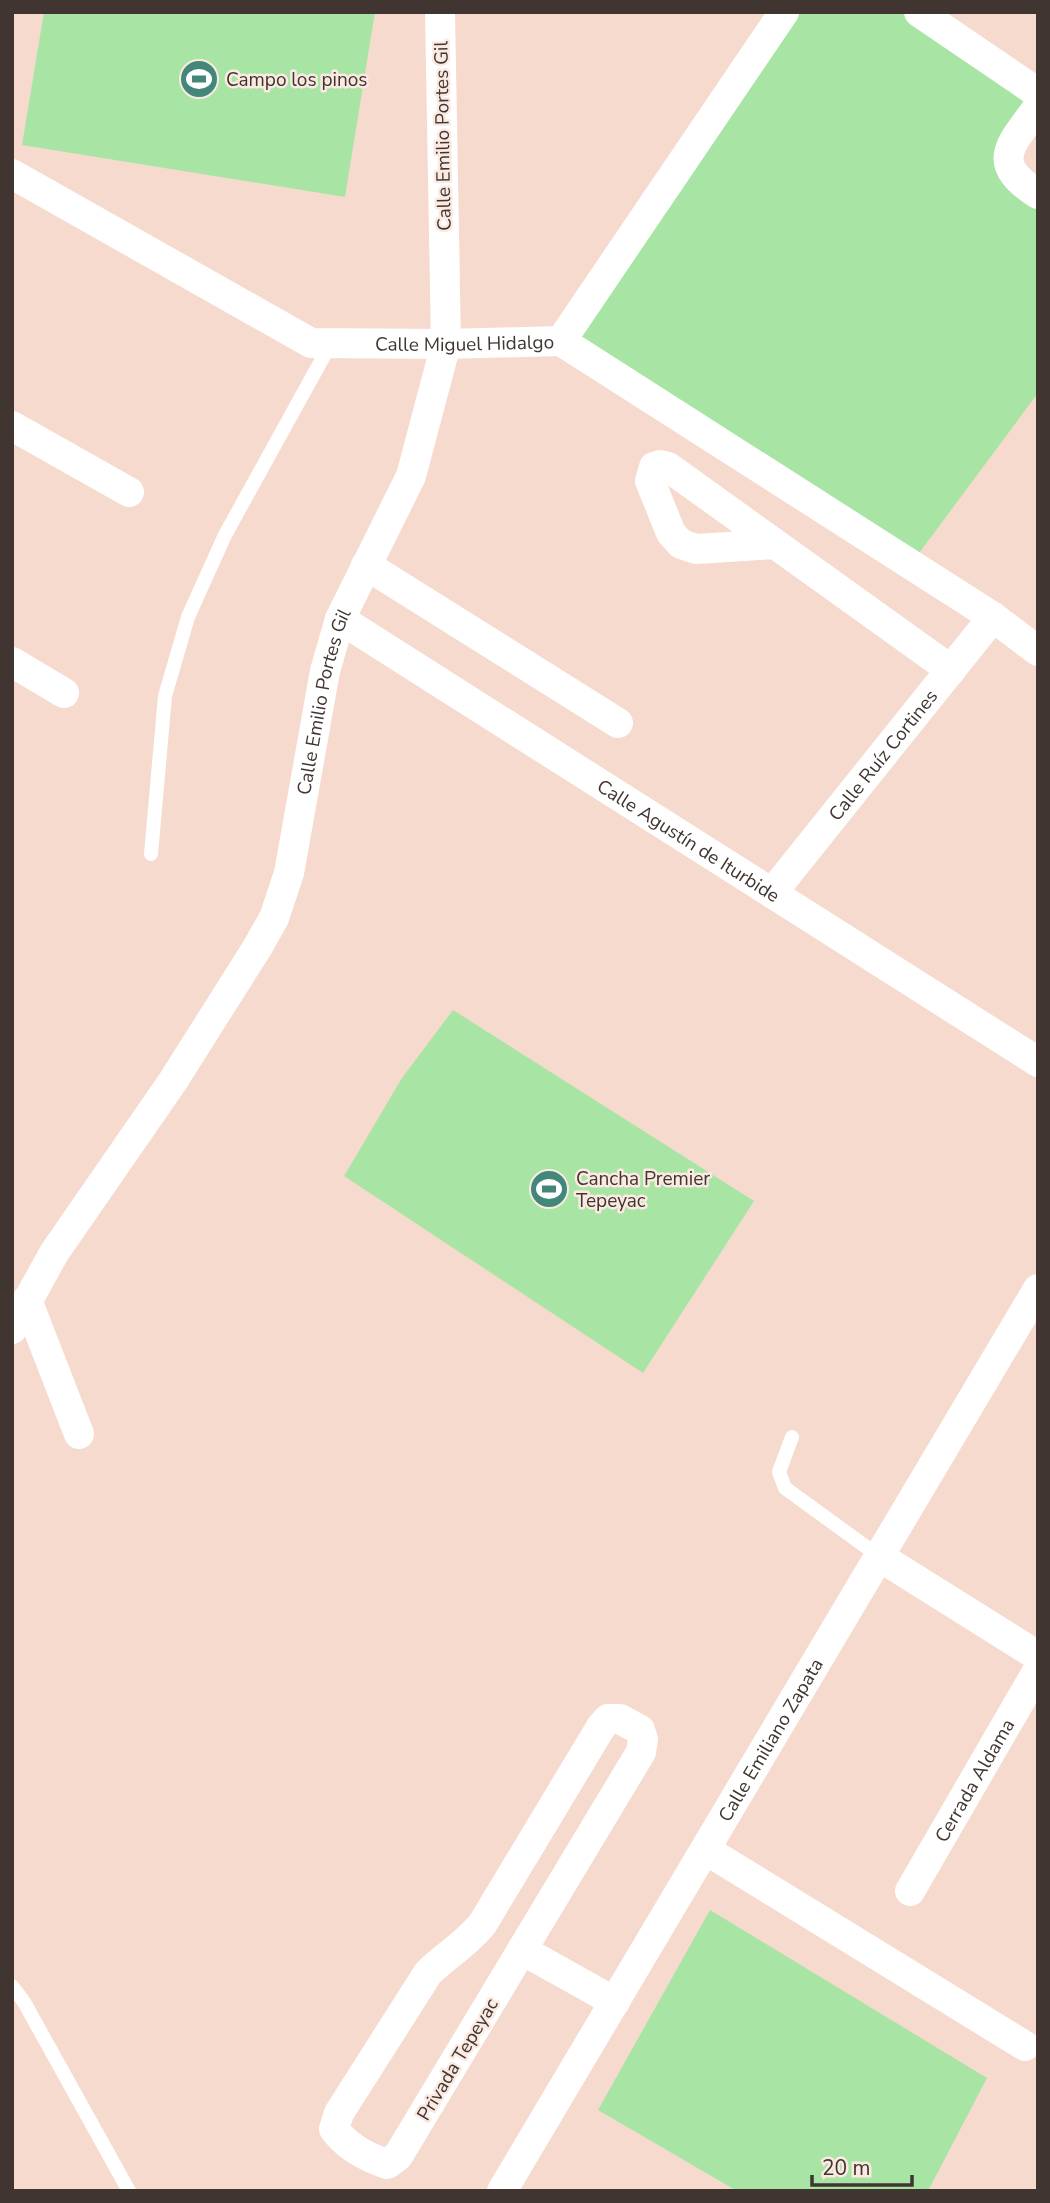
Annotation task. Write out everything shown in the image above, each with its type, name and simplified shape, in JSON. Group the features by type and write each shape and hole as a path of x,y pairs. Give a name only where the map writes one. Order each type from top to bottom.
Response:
{"street":[{"name":"Calle Emilio Portes Gil","path":"12,1329 54,1253 173,1081 274,918 289,873 325,671 340,619 411,476 446,344 440,12"},
{"path":"561,341 783,12"},
{"path":"919,12 1038,93"},
{"path":"1038,107 1010,145 1008,164 1019,181 1038,194"},
{"name":"Calle Miguel Hidalgo","path":"12,174 311,342 446,344 561,341 993,618 1038,651"},
{"path":"12,426 129,492"},
{"path":"775,544 951,670"},
{"path":"366,565 618,723"},
{"name":"Calle Ruíz Cortines","path":"772,893 993,618"},
{"name":"Calle Agustín de Iturbide","path":"340,619 1038,1062"},
{"path":"12,662 65,693"},
{"name":"Calle Emiliano Zapata","path":"502,2191 1038,1289"},
{"path":"27,1300 79,1434"},
{"path":"880,1557 1038,1656"},
{"name":"Cerrada Aldama","path":"910,1891 1038,1671"},
{"name":"Privada Tepeyac","path":"608,1719 620,1719 640,1730 643,1739 641,1752 522,1950 398,2156 387,2164 372,2159 343,2142 334,2129 339,2113 428,1973 442,1959 473,1937 484,1923 601,1727 608,1719"},
{"path":"705,1850 1025,2046"},
{"path":"522,1950 615,2003"}],"lane":[{"path":"151,854 166,696 187,617 225,535 331,343"},
{"path":"792,1437 779,1472 785,1488 880,1557"},
{"path":"12,1986 24,2001 129,2191"}],"green space":[{"name":"Campo los pinos","path":"44,12 375,12 345,197 22,145"},
{"path":"792,12 912,12 1038,93 1008,163 1038,185 1038,393 911,564 561,341"},
{"name":"Cancha Premier Tepeyac","path":"453,1010 754,1201 643,1373 344,1176 402,1078"},
{"path":"710,1910 987,2078 928,2191 737,2191 598,2110"}],"place":[{"name":"Campo los pinos","path":"199,79"},
{"name":"Cancha Premier Tepeyac","path":"549,1189"}]}
